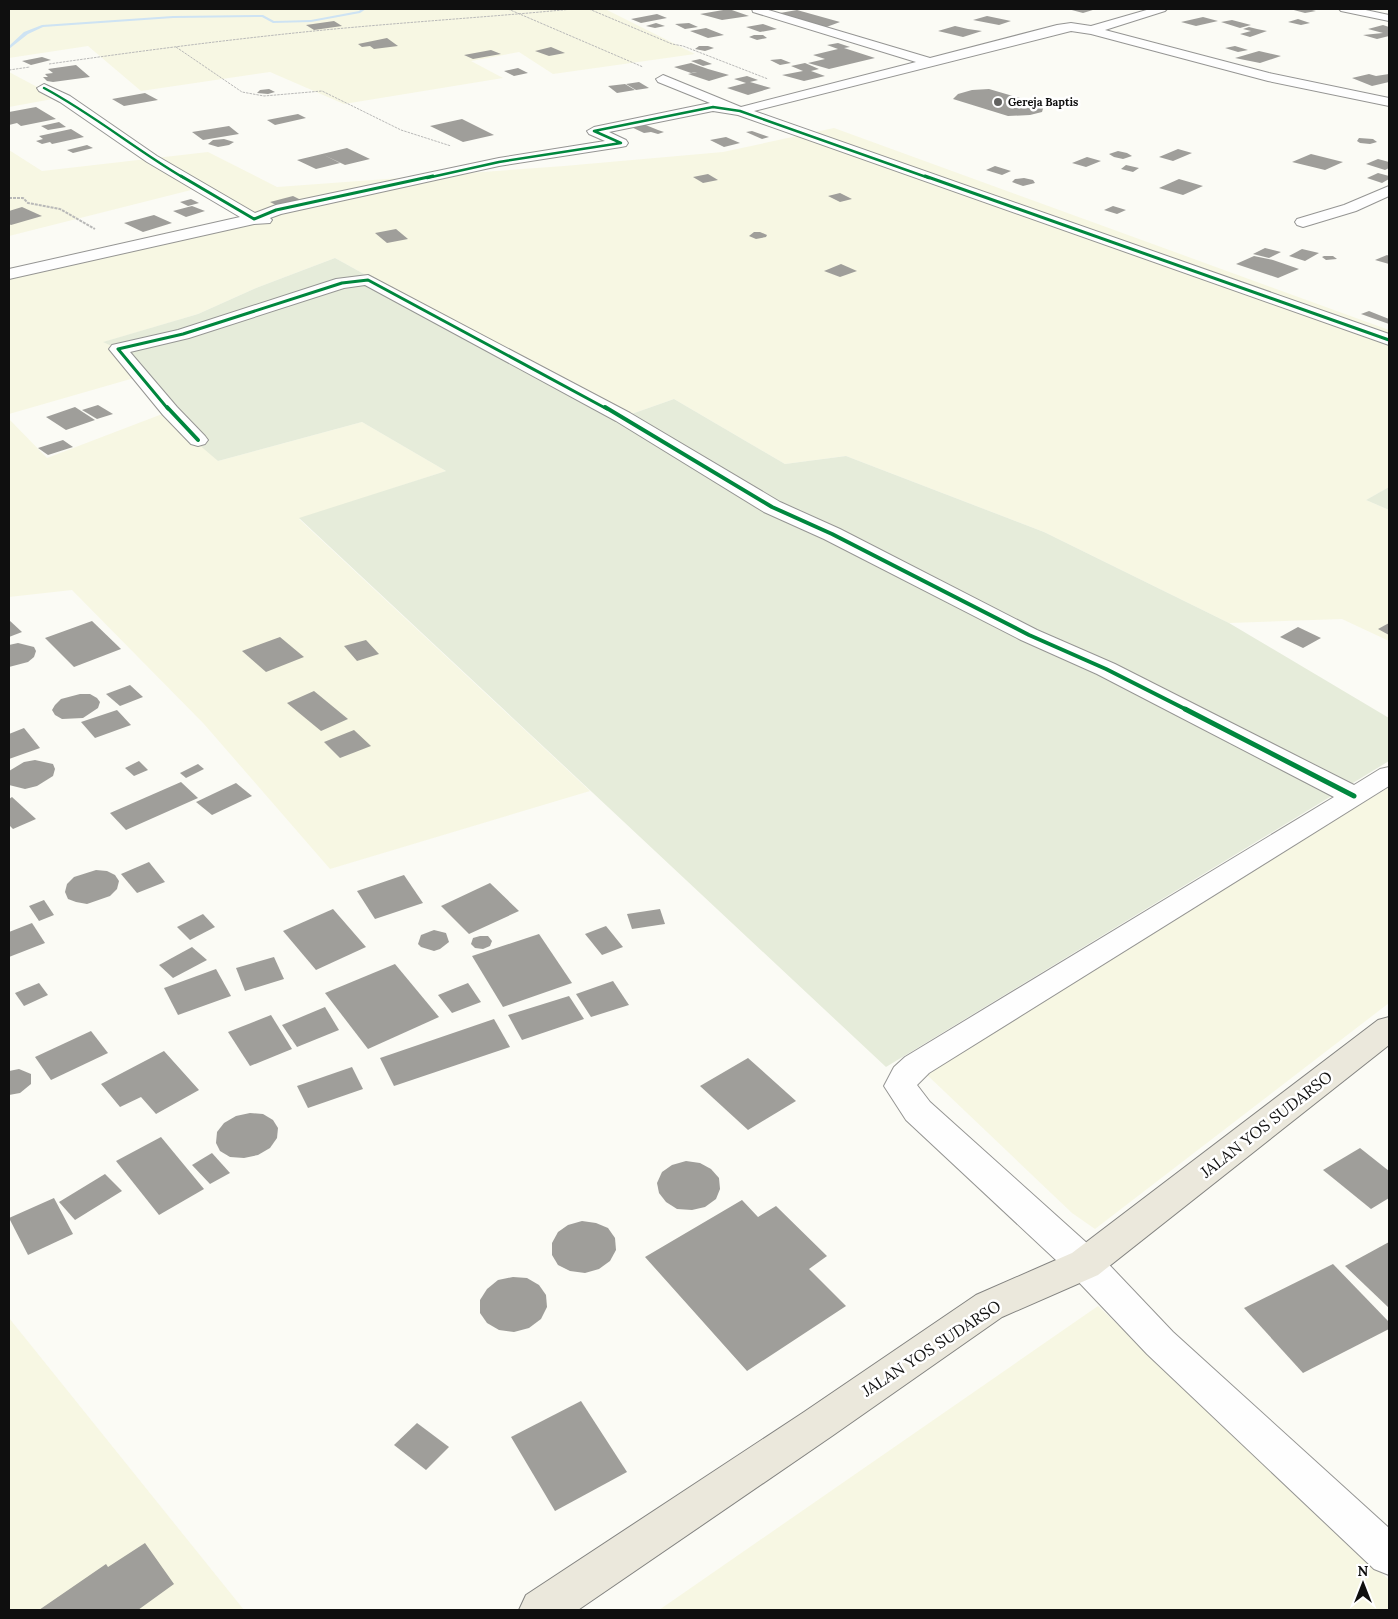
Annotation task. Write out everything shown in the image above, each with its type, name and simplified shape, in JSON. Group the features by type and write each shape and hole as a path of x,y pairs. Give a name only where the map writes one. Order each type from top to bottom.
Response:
{"main road":[{"name":"JALAN YOS SUDARSO","path":"541,1610 818,1424 989,1306 1086,1264 1389,1028"}],"street":[{"path":"1092,30 1161,9"},
{"path":"1345,9 1389,18"},
{"path":"757,10 930,62"},
{"path":"9,274 254,219 276,210 499,162 621,143 594,131 689,110 713,107 740,111 1057,29 1072,27 1092,30 1268,77 1389,102"},
{"path":"663,79 740,111 1389,340"},
{"path":"44,88 65,99 152,159 254,219 298,217 640,140"},
{"path":"1369,97 1389,90"},
{"path":"722,122 758,116"},
{"path":"1303,222 1350,208 1389,191"},
{"path":"198,440 170,411 118,349 183,334 342,283 368,280 623,418 772,507 832,534 1029,635 1106,669 1354,796"},
{"path":"1389,775 917,1064 906,1075 900,1086 918,1111 1086,1264 1160,1343 1389,1556"}],"path":[{"path":"508,9 636,62 663,79"},
{"path":"48,64 175,46 326,30 573,9"},
{"path":"589,9 672,44 683,46 806,94"},
{"path":"175,46 242,92 264,96 322,91 401,130 499,162"},
{"path":"9,70 38,66"},
{"path":"9,198 23,198 28,203 60,208 128,248"}],"green space":[{"path":"9,9 605,9 695,54 553,74 519,52 471,61 503,78 344,104 270,72 141,91 88,46 9,58"},
{"path":"9,72 58,98 9,107"},
{"path":"834,128 1389,330 1389,487 1366,500 1389,510 1389,641 1342,619 1229,623 1044,532 846,456 785,464 674,399 623,417 335,258 256,288 198,314 104,342 118,349 141,376 9,414 9,274 253,219 199,188 9,236 9,150 42,171 208,152 277,187 564,166 723,152"},
{"path":"335,258 623,417 674,399 785,464 846,456 1044,532 1229,623 1389,718 1389,761 886,1067 299,518 446,471 362,422 218,461 197,443 118,349 103,342 198,314 256,288"},
{"path":"170,411 218,461 362,422 446,471 299,519 590,791 330,869 204,724 72,590 9,597 9,419 47,458"},
{"path":"1389,487 1389,510 1366,500"},
{"path":"1389,787 1389,1003 1095,1229 1072,1213 924,1072"},
{"path":"1098,1306 1389,1580 1389,1610 659,1610"},
{"path":"9,1318 244,1610 9,1610"}],"building":[{"path":"729,9 749,16 722,20 700,14"},
{"path":"1068,9 1096,9 1083,13"},
{"path":"1290,9 1308,9 1316,11 1305,13"},
{"path":"797,10 840,22 821,29 780,13"},
{"path":"657,14 667,18 641,23 631,19"},
{"path":"987,16 1011,21 999,25 973,20"},
{"path":"1203,17 1218,21 1196,26 1181,22"},
{"path":"1298,19 1310,23 1301,25 1288,22"},
{"path":"1232,20 1251,25 1240,28 1221,22"},
{"path":"334,21 342,26 314,30 306,25"},
{"path":"656,23 665,26 655,28 646,26"},
{"path":"689,23 698,27 685,29 675,24"},
{"path":"763,24 777,29 760,32 746,27"},
{"path":"1383,25 1389,27 1389,36 1377,39 1363,35 1383,33 1368,29"},
{"path":"955,26 982,31 963,37 938,31"},
{"path":"1249,27 1267,31 1250,37 1240,34 1251,31 1243,29"},
{"path":"706,28 724,35 708,38 690,31"},
{"path":"763,35 767,38 757,40 749,37"},
{"path":"387,38 398,46 374,49 370,46 362,47 358,44"},
{"path":"838,43 850,47 844,48 875,58 829,69 808,63 825,59 813,55 838,49 827,45"},
{"path":"699,46 714,48 705,51 695,49"},
{"path":"1235,46 1248,50 1238,52 1225,48"},
{"path":"551,47 565,53 549,56 535,51"},
{"path":"491,50 501,54 473,59 464,55"},
{"path":"1259,51 1281,56 1260,63 1235,58"},
{"path":"42,57 51,60 31,65 22,61"},
{"path":"700,59 712,64 703,66 691,61"},
{"path":"781,59 791,63 780,65 770,60"},
{"path":"691,63 729,75 709,81 688,74 697,72 691,73 674,67"},
{"path":"805,63 819,69 811,71 825,76 804,81 782,75 803,71 791,66"},
{"path":"76,65 90,77 53,82 47,81 43,77 48,77 45,74 53,73 48,69"},
{"path":"518,68 528,73 514,76 504,71"},
{"path":"1369,74 1376,76 1389,74 1389,82 1372,86 1352,78"},
{"path":"747,76 758,80 750,82 771,88 748,95 727,88 746,83 734,79"},
{"path":"639,82 649,88 636,90 626,84"},
{"path":"625,84 635,90 617,93 608,86"},
{"path":"269,89 275,92 268,94 257,93 260,90"},
{"name":"Gereja Baptis","path":"989,89 1044,105 1042,112 1030,115 1008,116 953,99 958,94 972,90"},
{"path":"145,93 158,100 124,106 112,99"},
{"path":"36,107 56,119 21,126 17,123 9,125 9,112"},
{"path":"298,114 306,118 275,125 267,120"},
{"path":"462,119 494,135 463,142 430,126"},
{"path":"59,122 66,127 48,130 41,126"},
{"path":"643,124 664,132 658,134 644,133 629,126"},
{"path":"229,126 239,134 203,140 192,132"},
{"path":"71,129 84,137 52,144 50,142 42,144 36,141 43,139 39,136"},
{"path":"752,131 769,137 762,139 746,132"},
{"path":"726,137 740,143 724,147 710,140"},
{"path":"1359,138 1373,139 1377,142 1370,144 1360,143 1357,141"},
{"path":"224,139 234,142 218,147 208,144 213,140"},
{"path":"87,145 93,148 73,153 67,150"},
{"path":"347,148 370,159 345,165 324,155 340,163 316,169 297,160"},
{"path":"1178,149 1192,153 1173,161 1159,157"},
{"path":"1118,151 1132,156 1123,159 1109,154"},
{"path":"1311,154 1343,162 1325,170 1292,162"},
{"path":"1087,157 1101,161 1086,167 1072,163"},
{"path":"1378,159 1389,162 1389,168 1385,170 1366,164"},
{"path":"1126,165 1139,168 1133,172 1121,169"},
{"path":"995,166 1011,171 1002,175 986,170"},
{"path":"1378,173 1389,176 1389,179 1382,183 1367,178"},
{"path":"708,174 718,180 703,183 693,177"},
{"path":"1015,179 1033,180 1035,183 1023,186 1012,182"},
{"path":"1179,179 1203,186 1183,195 1159,188"},
{"path":"840,193 852,199 840,202 828,196"},
{"path":"293,196 301,200 278,206 270,202"},
{"path":"191,199 199,203 188,206 180,202"},
{"path":"192,206 205,211 186,217 173,211"},
{"path":"1113,206 1126,210 1117,214 1104,210"},
{"path":"22,207 42,216 9,224 9,211"},
{"path":"154,215 172,223 143,232 124,223"},
{"path":"396,229 408,239 387,243 375,233"},
{"path":"754,232 767,235 766,237 756,239 749,236"},
{"path":"1265,248 1281,252 1269,258 1253,254"},
{"path":"1302,249 1319,253 1305,261 1289,256"},
{"path":"1387,255 1389,256 1389,264 1375,260"},
{"path":"1254,256 1299,269 1278,278 1236,264"},
{"path":"1333,256 1337,259 1326,260 1322,257"},
{"path":"841,264 857,271 840,277 824,271"},
{"path":"1369,311 1389,319 1389,324 1361,314"},
{"path":"98,405 113,414 97,419 82,410"},
{"path":"75,407 95,420 66,430 46,417"},
{"path":"63,440 73,447 48,455 38,448"},
{"path":"9,620 22,632 9,637"},
{"path":"92,621 121,649 74,667 45,638"},
{"path":"1389,623 1389,635 1378,629"},
{"path":"1298,627 1321,638 1303,648 1280,637"},
{"path":"280,637 304,657 266,672 242,651"},
{"path":"366,640 379,654 357,661 344,646"},
{"path":"18,643 34,647 36,651 34,657 28,662 9,667 9,645"},
{"path":"130,685 143,697 120,706 106,694"},
{"path":"314,691 348,719 321,731 287,703"},
{"path":"80,694 90,694 97,698 100,702 98,708 83,718 62,719 55,715 52,710 61,699"},
{"path":"117,710 131,725 95,738 81,722"},
{"path":"24,728 40,748 9,759 9,734"},
{"path":"354,730 371,746 340,758 324,742"},
{"path":"35,760 53,764 55,769 53,776 37,786 25,789 9,785 9,771 24,762"},
{"path":"139,761 148,770 134,776 125,768"},
{"path":"198,764 204,769 186,778 180,773"},
{"path":"181,782 198,798 126,830 110,813"},
{"path":"236,783 252,796 212,815 196,802"},
{"path":"12,797 36,819 13,829 9,825 9,799"},
{"path":"149,862 165,882 137,893 121,874"},
{"path":"96,870 107,871 115,875 119,881 117,889 110,896 87,904 68,899 65,892 67,884 74,877"},
{"path":"404,875 423,903 375,919 357,891"},
{"path":"490,883 519,911 469,934 441,906"},
{"path":"44,900 54,915 39,921 29,906"},
{"path":"333,909 366,947 316,970 283,931"},
{"path":"660,909 665,924 632,929 627,914"},
{"path":"203,914 215,927 190,940 177,927"},
{"path":"32,923 45,943 9,957 9,932"},
{"path":"606,926 623,947 602,955 585,934"},
{"path":"434,930 446,933 449,942 434,951 421,947 418,944 421,935"},
{"path":"539,934 572,983 503,1007 472,956"},
{"path":"488,936 492,941 490,946 483,949 475,948 471,944 473,938"},
{"path":"192,947 207,960 173,978 159,965"},
{"path":"274,957 284,979 245,991 236,968"},
{"path":"395,964 439,1017 368,1049 325,993"},
{"path":"216,969 231,996 178,1015 164,988"},
{"path":"613,981 629,1005 591,1017 576,994"},
{"path":"39,983 48,995 24,1006 15,993"},
{"path":"468,983 481,1002 452,1013 438,995"},
{"path":"569,996 584,1019 522,1040 508,1015"},
{"path":"325,1007 339,1030 297,1047 282,1025"},
{"path":"271,1015 292,1049 250,1066 228,1032"},
{"path":"494,1019 510,1047 394,1086 380,1058"},
{"path":"91,1031 108,1053 51,1080 35,1057"},
{"path":"164,1051 199,1090 156,1114 141,1097 120,1107 101,1084"},
{"path":"748,1058 796,1101 748,1130 700,1086"},
{"path":"352,1067 363,1089 308,1108 297,1086"},
{"path":"19,1069 31,1074 31,1084 20,1093 9,1095 9,1071"},
{"path":"250,1113 263,1114 273,1120 278,1128 277,1138 270,1148 258,1155 244,1158 230,1157 220,1151 216,1143 217,1132 224,1123 236,1116"},
{"path":"161,1137 204,1189 159,1215 116,1161"},
{"path":"1360,1148 1389,1171 1389,1198 1371,1209 1323,1170"},
{"path":"212,1153 230,1173 210,1184 192,1165"},
{"path":"686,1161 700,1163 711,1169 719,1178 720,1189 716,1199 705,1207 692,1210 677,1209 666,1202 659,1193 657,1183 662,1172 672,1165"},
{"path":"105,1174 122,1191 75,1220 59,1202"},
{"path":"54,1198 73,1234 28,1255 9,1218"},
{"path":"742,1200 758,1217 776,1206 827,1256 809,1269 846,1306 747,1371 645,1257"},
{"path":"582,1221 596,1223 608,1228 615,1238 616,1250 610,1261 599,1269 585,1273 570,1271 558,1265 552,1255 552,1243 558,1232 568,1225"},
{"path":"1389,1242 1389,1308 1345,1266"},
{"path":"1333,1264 1389,1322 1389,1329 1303,1373 1244,1308"},
{"path":"513,1277 527,1278 539,1285 546,1295 547,1307 541,1319 529,1328 514,1332 499,1330 487,1323 480,1313 480,1300 487,1289 498,1280"},
{"path":"581,1401 627,1472 555,1511 511,1437"},
{"path":"417,1423 449,1447 426,1470 394,1445"},
{"path":"145,1543 174,1584 138,1610 39,1610 106,1564 108,1567"}],"waterway":[{"path":"9,48 26,33 42,26 173,17 263,16 273,22 311,21 360,12 364,9"}],"cycle path":[{"path":"44,88 65,99 152,159 254,219 276,210 499,162 621,143 594,131 713,107 740,111 1389,340"},
{"path":"198,440 170,411 118,349 183,334 342,283 368,280 623,417 772,507 832,534 1029,635 1106,669 1354,796"}],"place":[{"name":"Gereja Baptis","path":"998,102"}]}
